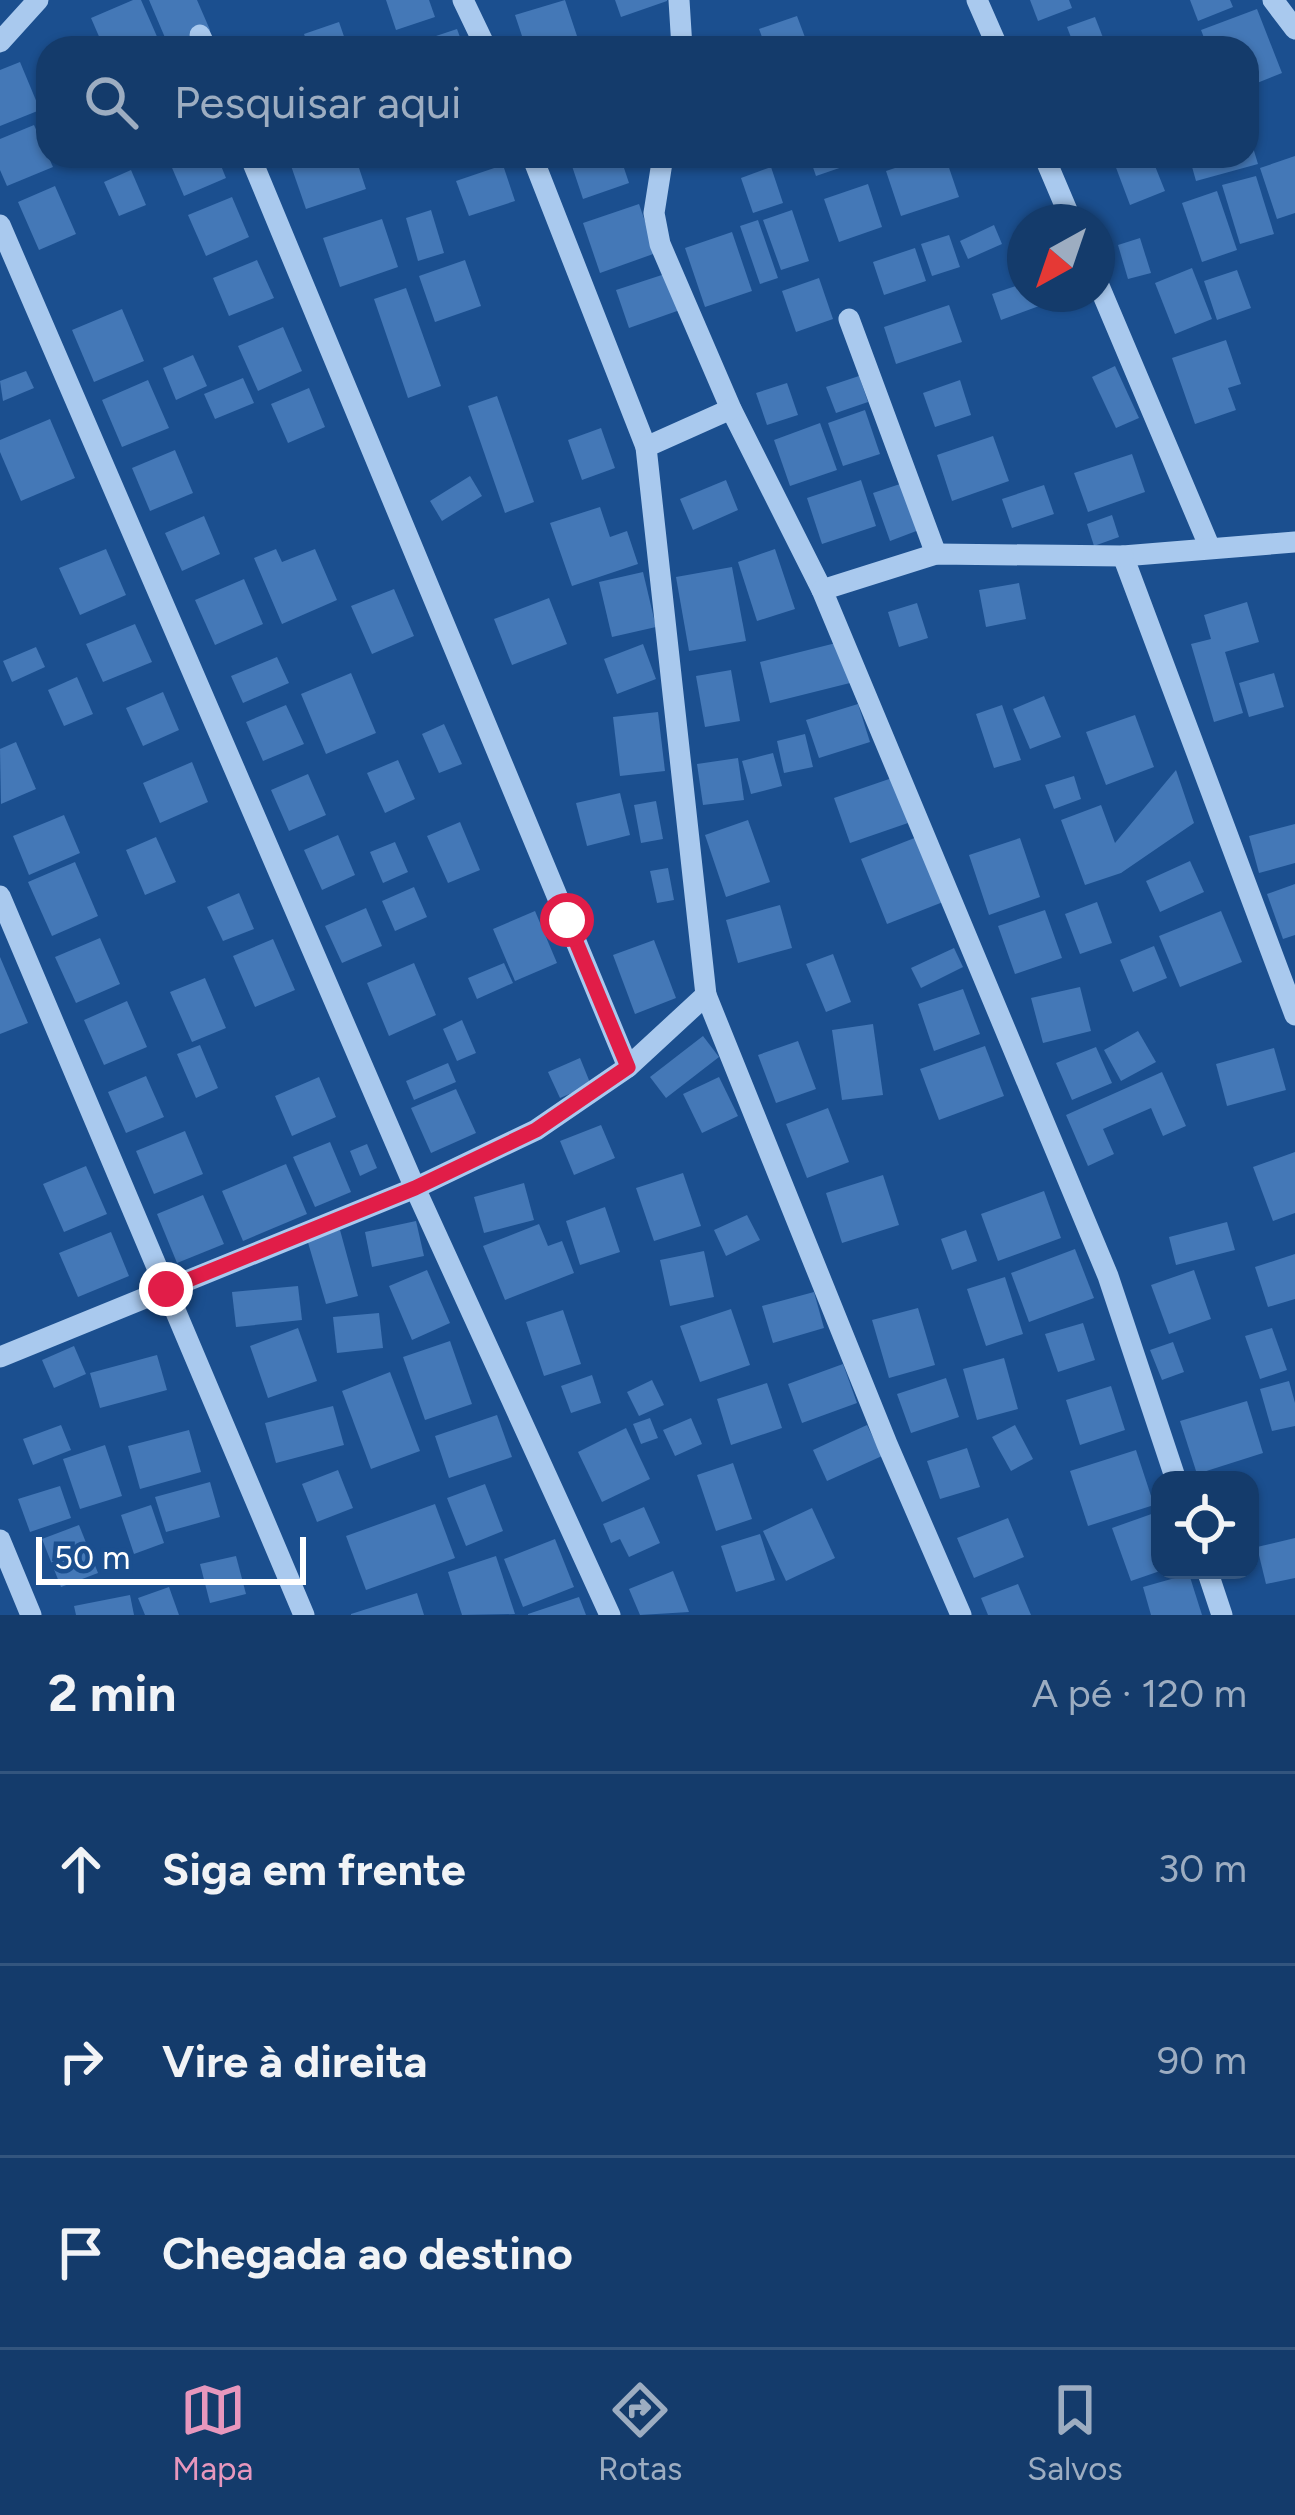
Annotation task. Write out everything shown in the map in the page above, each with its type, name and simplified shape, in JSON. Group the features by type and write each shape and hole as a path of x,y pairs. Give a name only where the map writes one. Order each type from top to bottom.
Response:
{"street":[{"path":"0,41 38,0"},
{"path":"463,0 480,36"},
{"path":"680,0 682,36"},
{"path":"977,0 993,36"},
{"path":"1273,0 1295,29"},
{"path":"255,168 628,1067"},
{"path":"537,168 646,447 706,995 961,1615"},
{"path":"661,168 654,213 660,244 731,409 822,590 1108,1276 1174,1471"},
{"path":"1049,168 1064,204"},
{"path":"0,225 415,1188 610,1615"},
{"path":"1110,312 1210,548"},
{"path":"849,319 936,554"},
{"path":"646,447 731,409"},
{"path":"822,590 936,554 1123,556 1295,542"},
{"path":"1123,556 1295,1015"},
{"path":"0,896 304,1615"},
{"path":"0,1357 415,1188 536,1130 628,1067 706,995"},
{"path":"0,1540 31,1615"},
{"path":"1210,1579 1222,1615"}],"building":[{"path":"141,0 157,36 99,36 91,18"},
{"path":"149,0 197,0 210,30 196,36 164,36"},
{"path":"386,0 429,0 435,17 396,30"},
{"path":"565,0 577,36 522,36 515,15"},
{"path":"615,0 667,0 667,1 621,17"},
{"path":"1030,0 1069,0 1072,8 1038,21"},
{"path":"1190,0 1230,0 1233,7 1198,21"},
{"path":"1257,9 1282,73 1259,82 1259,36 1203,36 1201,30"},
{"path":"797,16 804,36 762,36 759,29"},
{"path":"1095,17 1102,36 1070,36 1067,27"},
{"path":"339,22 344,36 305,36"},
{"path":"20,62 36,112 0,126 0,70"},
{"path":"34,125 36,168 51,168 7,186 0,170 0,139"},
{"path":"1295,156 1295,213 1277,219 1260,168"},
{"path":"172,168 222,168 226,178 184,196"},
{"path":"292,168 359,168 366,189 306,209"},
{"path":"504,168 515,201 469,216 456,181"},
{"path":"573,168 624,168 629,183 583,199"},
{"path":"771,168 783,203 753,213 741,178"},
{"path":"813,168 839,168 816,176"},
{"path":"949,168 959,197 901,216 886,171"},
{"path":"1116,168 1156,168 1165,191 1130,205"},
{"path":"1192,168 1243,168 1196,181"},
{"path":"131,170 146,205 119,216 104,182"},
{"path":"1256,176 1274,234 1240,244 1222,185"},
{"path":"868,184 882,227 839,242 824,199"},
{"path":"55,186 76,234 39,250 18,202"},
{"path":"1217,191 1237,250 1202,262 1182,203"},
{"path":"232,197 249,237 206,256 188,215"},
{"path":"639,204 656,253 600,273 583,223"},
{"path":"431,210 444,253 418,261 406,218"},
{"path":"792,210 809,261 781,270 763,220"},
{"path":"382,219 398,267 340,287 323,238"},
{"path":"758,220 778,278 760,284 740,226"},
{"path":"994,225 1002,244 968,259 960,241"},
{"path":"732,232 752,291 705,307 685,248"},
{"path":"949,235 960,267 932,276 921,244"},
{"path":"1140,238 1151,273 1128,279 1118,245"},
{"path":"915,248 926,281 884,295 873,262"},
{"path":"257,260 274,298 229,316 213,278"},
{"path":"465,260 481,306 435,322 419,276"},
{"path":"1192,268 1212,319 1175,334 1155,283"},
{"path":"1237,270 1251,308 1217,320 1204,281"},
{"path":"668,273 680,310 629,328 616,290"},
{"path":"819,278 833,319 796,332 782,291"},
{"path":"406,288 441,386 408,398 374,299"},
{"path":"1007,289 1007,312 1023,312 1001,320 992,294"},
{"path":"949,305 962,342 896,364 884,327"},
{"path":"122,309 144,361 94,382 72,330"},
{"path":"283,327 302,371 258,391 238,346"},
{"path":"1226,340 1241,384 1228,388 1236,410 1195,424 1172,358"},
{"path":"193,355 207,386 176,400 163,368"},
{"path":"1115,366 1139,418 1116,428 1092,377"},
{"path":"26,371 34,388 3,401 0,381"},
{"path":"859,376 868,402 836,413 826,387"},
{"path":"243,378 254,403 215,419 204,394"},
{"path":"148,380 169,428 122,447 102,400"},
{"path":"960,380 971,415 935,427 923,393"},
{"path":"787,383 798,415 767,425 756,393"},
{"path":"309,388 325,427 288,443 271,404"},
{"path":"497,396 534,502 505,513 468,406"},
{"path":"865,410 880,454 843,466 828,423"},
{"path":"50,419 75,478 21,501 0,452 0,440"},
{"path":"820,423 837,470 790,486 774,440"},
{"path":"601,428 615,468 582,480 568,440"},
{"path":"993,436 1009,481 952,501 937,455"},
{"path":"175,450 193,493 150,511 132,468"},
{"path":"1132,454 1145,492 1088,512 1074,473"},
{"path":"470,476 482,496 442,521 430,501"},
{"path":"726,480 738,510 693,530 680,499"},
{"path":"861,480 876,526 822,544 807,498"},
{"path":"903,483 919,530 890,541 873,493"},
{"path":"1044,485 1054,514 1012,528 1002,499"},
{"path":"600,507 610,537 627,531 638,564 572,586 550,523"},
{"path":"1112,515 1119,537 1094,546 1087,524"},
{"path":"204,516 220,554 182,571 165,533"},
{"path":"106,549 126,595 80,615 59,568"},
{"path":"276,549 282,562 315,549 337,600 282,624 254,558"},
{"path":"775,549 795,609 757,621 738,562"},
{"path":"732,567 746,641 689,651 676,577"},
{"path":"643,572 656,627 612,637 599,582"},
{"path":"244,579 263,624 215,645 195,600"},
{"path":"1019,583 1026,619 986,627 979,590"},
{"path":"394,589 414,636 372,654 351,606"},
{"path":"549,598 567,644 512,665 494,619"},
{"path":"1247,602 1259,642 1225,652 1243,713 1214,722 1191,644 1211,639 1204,615"},
{"path":"917,603 928,638 899,647 888,612"},
{"path":"135,624 152,662 103,682 86,644"},
{"path":"840,642 850,683 770,703 760,662"},
{"path":"643,644 656,679 617,694 604,659"},
{"path":"36,647 45,667 12,682 3,661"},
{"path":"277,657 289,683 243,703 231,676"},
{"path":"731,670 740,721 705,727 696,676"},
{"path":"351,673 376,733 326,754 301,694"},
{"path":"1274,673 1284,707 1249,717 1239,683"},
{"path":"77,677 93,714 64,726 48,690"},
{"path":"163,692 179,730 143,746 126,708"},
{"path":"1044,696 1061,737 1030,749 1013,709"},
{"path":"858,704 870,742 819,758 806,720"},
{"path":"286,705 304,744 263,761 246,722"},
{"path":"1002,705 1021,760 994,768 976,714"},
{"path":"658,712 665,771 620,776 613,717"},
{"path":"1135,715 1154,767 1106,785 1086,732"},
{"path":"444,724 462,764 439,773 422,734"},
{"path":"805,734 813,767 784,773 777,741"},
{"path":"16,742 36,789 1,804 0,749"},
{"path":"773,753 782,786 751,794 742,761"},
{"path":"738,758 744,800 703,805 697,764"},
{"path":"398,760 415,799 385,813 367,773"},
{"path":"192,762 208,802 160,823 143,783"},
{"path":"1176,770 1194,823 1121,873 1085,885 1061,820 1101,805 1115,843"},
{"path":"308,774 326,815 289,831 271,790"},
{"path":"1074,776 1081,799 1054,809 1045,785"},
{"path":"892,778 908,823 850,843 834,798"},
{"path":"620,793 630,835 587,846 576,803"},
{"path":"656,801 663,839 641,843 634,805"},
{"path":"64,815 80,853 29,875 13,836"},
{"path":"748,820 770,882 726,897 705,835"},
{"path":"460,822 480,870 448,883 427,836"},
{"path":"1295,824 1295,863 1259,873 1249,836"},
{"path":"338,835 355,875 322,890 304,850"},
{"path":"156,837 176,882 145,895 126,850"},
{"path":"917,837 943,902 887,924 861,859"},
{"path":"1020,838 1040,897 989,915 969,855"},
{"path":"395,842 408,872 383,883 370,852"},
{"path":"1190,861 1204,892 1160,912 1146,881"},
{"path":"75,862 98,916 52,936 28,882"},
{"path":"668,868 674,900 657,903 650,871"},
{"path":"1295,884 1295,935 1283,939 1267,894"},
{"path":"414,887 427,917 395,931 382,901"},
{"path":"239,893 254,929 223,941 207,907"},
{"path":"1097,902 1112,943 1080,954 1065,914"},
{"path":"780,905 792,948 738,963 726,920"},
{"path":"366,908 382,946 342,963 325,926"},
{"path":"1045,910 1062,958 1015,974 998,926"},
{"path":"535,911 557,963 515,981 493,929"},
{"path":"1221,911 1242,962 1180,987 1159,936"},
{"path":"100,938 120,984 76,1003 55,957"},
{"path":"273,939 295,990 255,1007 233,956"},
{"path":"654,940 676,998 635,1014 613,955"},
{"path":"1154,946 1167,978 1133,992 1120,960"},
{"path":"954,948 963,967 921,988 911,968"},
{"path":"833,954 851,1002 826,1012 806,964"},
{"path":"0,957 28,1023 0,1034"},
{"path":"414,963 436,1015 389,1036 367,983"},
{"path":"504,963 513,983 477,999 468,978"},
{"path":"205,978 226,1028 192,1042 170,992"},
{"path":"1080,987 1091,1031 1043,1043 1031,998"},
{"path":"963,989 980,1034 934,1051 918,1004"},
{"path":"127,1001 147,1047 104,1065 84,1020"},
{"path":"462,1020 476,1053 457,1061 443,1029"},
{"path":"873,1024 883,1095 842,1100 832,1030"},
{"path":"1138,1031 1156,1062 1121,1081 1104,1050"},
{"path":"703,1036 719,1057 666,1098 650,1077"},
{"path":"798,1041 816,1089 776,1103 758,1055"},
{"path":"200,1045 218,1088 196,1098 177,1054"},
{"path":"985,1046 1004,1096 939,1120 920,1069"},
{"path":"1096,1047 1112,1083 1072,1100 1056,1063"},
{"path":"1274,1048 1286,1090 1227,1106 1216,1064"},
{"path":"580,1058 591,1085 560,1098 548,1072"},
{"path":"448,1063 456,1082 414,1100 406,1081"},
{"path":"1162,1072 1186,1126 1163,1136 1151,1108 1103,1129 1114,1154 1088,1166 1066,1115"},
{"path":"146,1076 164,1117 126,1133 108,1092"},
{"path":"319,1077 336,1117 292,1136 275,1096"},
{"path":"719,1077 738,1116 702,1133 683,1094"},
{"path":"456,1089 476,1133 431,1153 411,1108"},
{"path":"828,1108 849,1162 807,1178 786,1124"},
{"path":"601,1125 615,1158 574,1175 560,1141"},
{"path":"185,1131 203,1174 154,1194 136,1151"},
{"path":"330,1142 351,1192 315,1207 293,1157"},
{"path":"367,1144 377,1168 360,1176 350,1151"},
{"path":"1295,1152 1295,1213 1273,1221 1253,1167"},
{"path":"286,1164 307,1214 243,1241 222,1191"},
{"path":"86,1166 107,1214 64,1232 43,1184"},
{"path":"683,1173 701,1226 654,1241 636,1188"},
{"path":"883,1175 899,1225 842,1243 826,1193"},
{"path":"524,1183 534,1220 484,1233 474,1197"},
{"path":"1044,1191 1061,1238 998,1261 981,1214"},
{"path":"203,1195 224,1244 177,1263 157,1214"},
{"path":"605,1207 620,1252 580,1265 566,1221"},
{"path":"747,1215 760,1240 726,1256 714,1230"},
{"path":"416,1221 424,1256 372,1267 365,1232"},
{"path":"1227,1222 1235,1250 1176,1265 1169,1237"},
{"path":"539,1224 548,1246 562,1241 574,1273 505,1300 483,1246"},
{"path":"340,1230 358,1296 326,1304 307,1239"},
{"path":"966,1230 977,1261 952,1270 941,1239"},
{"path":"111,1232 129,1276 78,1297 59,1253"},
{"path":"1075,1249 1094,1298 1029,1322 1011,1273"},
{"path":"704,1251 714,1297 670,1306 660,1260"},
{"path":"1295,1254 1295,1299 1268,1307 1255,1267"},
{"path":"427,1270 450,1323 412,1340 389,1286"},
{"path":"1194,1270 1211,1319 1169,1334 1151,1285"},
{"path":"1005,1277 1023,1334 986,1346 967,1289"},
{"path":"298,1286 302,1320 236,1327 232,1292"},
{"path":"814,1292 824,1328 773,1343 762,1306"},
{"path":"918,1308 935,1365 889,1378 872,1320"},
{"path":"731,1309 750,1365 700,1382 680,1326"},
{"path":"563,1310 581,1364 544,1376 526,1322"},
{"path":"379,1313 383,1348 337,1353 333,1317"},
{"path":"1083,1323 1095,1360 1058,1372 1045,1334"},
{"path":"298,1328 317,1381 268,1398 250,1346"},
{"path":"1272,1328 1287,1370 1260,1379 1245,1336"},
{"path":"450,1341 472,1404 425,1420 403,1357"},
{"path":"1173,1342 1184,1372 1162,1380 1150,1350"},
{"path":"74,1346 86,1374 54,1388 42,1360"},
{"path":"157,1355 167,1390 100,1408 90,1373"},
{"path":"1004,1358 1018,1409 977,1420 963,1369"},
{"path":"843,1364 857,1403 802,1423 788,1384"},
{"path":"390,1372 420,1451 371,1469 342,1391"},
{"path":"592,1375 601,1403 571,1413 561,1386"},
{"path":"946,1378 959,1417 911,1433 897,1394"},
{"path":"652,1380 664,1405 639,1416 627,1392"},
{"path":"1289,1381 1295,1426 1272,1431 1260,1389"},
{"path":"767,1383 782,1428 731,1445 717,1399"},
{"path":"1111,1386 1125,1430 1080,1445 1066,1400"},
{"path":"1247,1401 1263,1453 1196,1471 1180,1421"},
{"path":"333,1406 344,1445 276,1463 265,1423"},
{"path":"497,1415 512,1457 449,1478 435,1436"},
{"path":"650,1418 658,1438 641,1444 633,1424"},
{"path":"691,1418 702,1444 675,1456 663,1430"},
{"path":"61,1425 71,1450 33,1465 23,1439"},
{"path":"867,1425 882,1456 827,1481 813,1450"},
{"path":"1015,1425 1033,1459 1011,1471 992,1437"},
{"path":"626,1428 650,1479 602,1502 578,1452"},
{"path":"189,1430 201,1472 140,1489 128,1446"},
{"path":"105,1445 122,1496 80,1509 63,1459"},
{"path":"967,1448 980,1487 940,1499 927,1461"},
{"path":"1136,1450 1151,1506 1088,1526 1070,1471"},
{"path":"733,1463 752,1519 716,1531 697,1475"},
{"path":"338,1470 353,1508 317,1522 302,1484"},
{"path":"210,1482 220,1517 166,1532 155,1497"},
{"path":"485,1484 503,1531 466,1546 447,1498"},
{"path":"60,1486 71,1518 30,1532 18,1499"},
{"path":"435,1504 455,1558 366,1590 346,1536"},
{"path":"151,1505 164,1543 134,1554 121,1515"},
{"path":"644,1507 660,1543 629,1557 620,1539 611,1543 603,1524"},
{"path":"812,1508 835,1558 786,1581 763,1531"},
{"path":"1151,1514 1151,1574 1131,1581 1112,1528"},
{"path":"1008,1518 1024,1557 974,1578 957,1538"},
{"path":"79,1525 98,1573 61,1587 42,1539"},
{"path":"760,1534 775,1580 736,1592 721,1546"},
{"path":"1295,1538 1295,1578 1266,1584 1259,1547"},
{"path":"555,1539 574,1587 523,1607 504,1559"},
{"path":"236,1556 246,1594 210,1603 200,1564"},
{"path":"496,1556 515,1614 462,1615 448,1572"},
{"path":"673,1571 689,1612 640,1615 629,1589"},
{"path":"1191,1579 1202,1615 1151,1615 1143,1587"},
{"path":"1018,1584 1031,1615 988,1615 981,1598"},
{"path":"169,1587 179,1615 145,1615 138,1598"},
{"path":"417,1593 424,1615 351,1615 351,1614"},
{"path":"130,1595 134,1615 76,1615 74,1606"},
{"path":"579,1597 586,1615 528,1615 528,1614"}],"route":[{"path":"166,1289 415,1188 536,1130 628,1067 567,920"}]}
